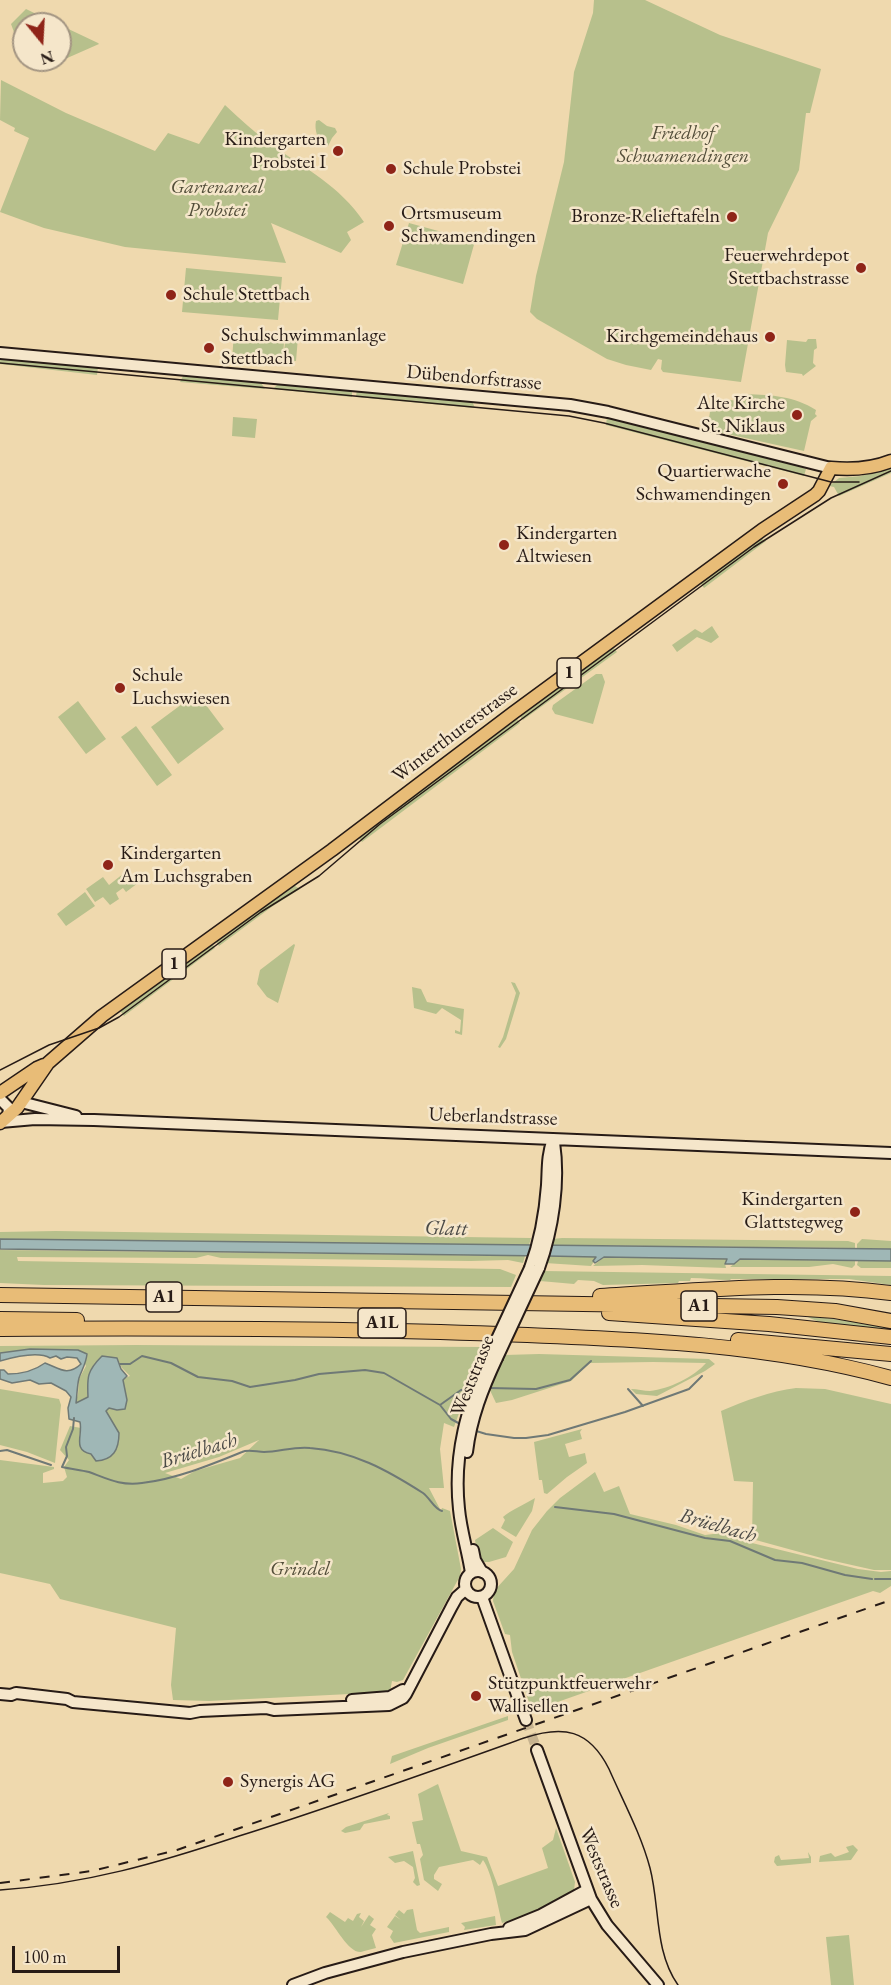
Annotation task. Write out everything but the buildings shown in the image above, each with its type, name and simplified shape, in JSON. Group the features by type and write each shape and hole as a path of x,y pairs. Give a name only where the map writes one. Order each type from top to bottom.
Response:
{"highway":[{"path":"506,1302 549,1297 795,1287 834,1287 891,1293"},
{"name":"A1","path":"0,1295 797,1308 845,1312 891,1321"},
{"path":"486,1302 536,1310 745,1322 891,1337"},
{"name":"A1L","path":"0,1318 529,1327 723,1338 891,1354"},
{"name":"A1","path":"0,1329 433,1332 606,1339 744,1349 834,1364 891,1378"}],"main road":[{"name":"Dübendorfstrasse","path":"0,353 570,405 604,411 831,468"},
{"path":"831,468 857,470 891,461"},
{"name":"Winterthurerstrasse","path":"21,1102 48,1063 102,1016 326,855 513,713 762,530 815,495 831,468"},
{"name":"Winterthurerstrasse","path":"0,1096 37,1068 48,1063"},
{"path":"0,1096 21,1102"},
{"path":"0,1096 9,1108 3,1121"},
{"name":"Ueberlandstrasse","path":"21,1102 94,1120"},
{"name":"1","path":"3,1121 21,1102"},
{"name":"Ueberlandstrasse","path":"3,1121 94,1120 891,1153"},
{"name":"Weststrasse","path":"526,1720 482,1597 489,1592 491,1583 488,1576 477,1573 465,1507 464,1443 480,1395 547,1242 551,1185 548,1155 553,1139"},
{"path":"477,1573 466,1579 466,1589 474,1596 482,1597"},
{"path":"0,1694 16,1693 67,1699 73,1702 190,1713 266,1708 274,1704 390,1697 408,1687 457,1596 466,1589"},
{"path":"0,1688 12,1689 16,1693"},
{"name":"Weststrasse","path":"537,1750 589,1895 608,1925 658,1985"},
{"path":"293,1985 325,1973 403,1952 491,1934 525,1930 589,1895"}],"green space":[{"name":"Friedhof Schwamendingen","path":"594,0 645,0 720,35 821,69 810,113 806,113 799,170 768,233 741,382 663,372 662,360 658,359 651,370 607,359 537,319 530,312 536,276 564,162 574,72 593,13"},
{"path":"72,31 98,43 72,56"},
{"name":"Gartenareal Probstei","path":"1,80 66,113 155,151 168,133 199,144 225,105 266,140 333,188 364,222 347,232 351,240 341,253 271,223 286,263 125,247 44,228 0,212 29,138 14,131 15,128 0,120"},
{"path":"319,120 335,128 337,132 325,147 316,132 316,121"},
{"path":"409,223 475,241 463,284 396,265"},
{"path":"186,268 282,277 278,320 182,312"},
{"path":"234,331 285,333 282,364 232,361"},
{"path":"286,335 298,337 296,361 283,360"},
{"path":"808,339 816,339 817,348 814,350 813,363 816,366 803,376 786,372 787,340 806,342"},
{"path":"0,358 98,367 97,375 0,364"},
{"path":"186,375 260,381 265,389 180,382"},
{"path":"279,383 352,390 352,397 273,389"},
{"path":"357,389 472,401 475,408 356,397"},
{"path":"746,394 791,399 816,410 817,416 811,421 804,451 707,431 712,399 745,401"},
{"path":"233,417 257,419 255,438 232,436"},
{"path":"607,417 806,469 804,476 606,425"},
{"path":"891,466 891,473 839,496 834,487 829,486 839,478 861,476"},
{"path":"760,538 766,541 704,588 699,581"},
{"path":"712,626 719,637 711,643 697,637 677,652 672,645 695,629 702,633"},
{"path":"613,647 617,652 523,720 518,714 609,648"},
{"path":"596,674 602,674 605,682 593,724 555,714 552,709 553,705"},
{"path":"197,693 224,729 178,764 151,727"},
{"path":"78,701 106,739 86,754 58,717"},
{"path":"516,717 520,723 362,842 358,837"},
{"path":"136,726 172,775 157,786 121,737"},
{"path":"128,870 138,883 126,892 123,888 116,893 119,899 110,905 103,897 95,902 86,889 103,877 109,885"},
{"path":"290,886 300,889 219,946 214,939"},
{"path":"85,892 95,906 66,926 57,914"},
{"path":"212,943 215,948 124,1016 119,1009"},
{"path":"294,944 278,1003 267,997 257,984 260,970"},
{"path":"511,982 515,983 520,993 506,1039 500,1048 498,1047 516,993"},
{"path":"412,987 421,989 427,1002 464,1009 462,1035 455,1033 455,1030 460,1032 461,1020 442,1008 436,1014 414,1008"},
{"path":"0,1232 531,1238 529,1245 0,1239"},
{"path":"552,1239 848,1241 855,1243 855,1248 550,1245"},
{"path":"862,1239 891,1241 891,1249 857,1248 857,1244"},
{"path":"0,1250 525,1256 523,1263 508,1260 221,1258 208,1255 196,1258 17,1257 18,1261 500,1269 516,1275 511,1287 44,1285 0,1283"},
{"path":"547,1256 597,1257 591,1266 545,1263"},
{"path":"604,1257 728,1259 725,1264 726,1268 593,1266"},
{"path":"740,1259 855,1261 855,1265 852,1268 833,1264 809,1267 730,1267"},
{"path":"858,1261 891,1261 891,1268 861,1268 857,1265"},
{"path":"543,1271 891,1276 891,1285 849,1279 691,1278 690,1281 679,1281 678,1283 603,1285 594,1281 578,1280 574,1284 540,1281"},
{"path":"805,1315 882,1326 891,1328 891,1333 832,1325"},
{"name":"Grindel","path":"0,1346 483,1347 454,1427 444,1423 440,1449 444,1488 429,1488 441,1511 442,1508 450,1511 461,1569 460,1576 403,1680 392,1681 390,1692 209,1701 173,1700 171,1685 176,1628 60,1599 50,1584 0,1573 0,1460 54,1467 43,1473 43,1483 63,1481 67,1477 64,1467 69,1460 60,1450 70,1426 81,1428 79,1436 96,1461 119,1439 119,1433 106,1411 109,1408 125,1409 127,1400 122,1379 130,1376 122,1368 117,1358 88,1397 75,1404 79,1379 86,1366 78,1350 30,1349 0,1353","holes":["259,1440 240,1458 195,1471 181,1479 165,1473 219,1457"]},
{"path":"505,1355 709,1359 715,1364 657,1396 636,1394 631,1389 650,1391 665,1388 681,1382 706,1363 590,1363 571,1381 496,1403 488,1386"},
{"path":"796,1388 825,1389 891,1404 891,1570 874,1570 752,1539 753,1482 734,1481 721,1411 767,1394"},
{"path":"0,1389 59,1399 61,1405 55,1463 0,1445"},
{"path":"582,1429 580,1432 582,1439 565,1444 569,1457 585,1453 587,1463 547,1494 544,1493 542,1480 539,1480 534,1442"},
{"path":"595,1472 604,1492 619,1486 630,1514 676,1525 705,1535 738,1531 752,1543 858,1569 891,1571 891,1586 880,1593 873,1591 532,1711 512,1652 510,1635 505,1634 493,1601 494,1591 514,1569 532,1530 547,1511 560,1498"},
{"path":"535,1498 532,1511 516,1537 501,1528 505,1520 503,1517"},
{"path":"493,1528 513,1542 506,1557 484,1562 478,1557 475,1540"},
{"path":"508,1716 508,1720 390,1764 392,1756"},
{"path":"438,1784 461,1851 487,1857 498,1886 548,1868 542,1848 553,1840 556,1828 575,1882 570,1896 513,1922 512,1920 502,1923 492,1881 483,1860 480,1865 473,1860 439,1867 434,1875 434,1879 442,1884 438,1891 424,1880 420,1859 423,1855 420,1844 417,1844 412,1822 423,1820 418,1794"},
{"path":"389,1813 387,1815 390,1819 364,1824 360,1830 345,1833 341,1831 346,1827"},
{"path":"853,1845 858,1850 851,1860 819,1862 820,1856 831,1853 835,1857 849,1852 846,1847"},
{"path":"413,1851 420,1885 417,1886 413,1882 415,1878 413,1867 404,1861 395,1863 388,1857"},
{"path":"808,1852 811,1863 777,1866 774,1862 775,1857 779,1855 781,1860 809,1858"},
{"path":"413,1909 417,1930 420,1933 449,1927 449,1932 394,1943 390,1937 393,1931 387,1927 395,1916 401,1920 395,1915 399,1910 404,1914 407,1910"},
{"path":"330,1912 345,1922 348,1918 353,1921 357,1914 361,1913 359,1917 364,1921 361,1927 369,1915 374,1919 370,1925 376,1929 372,1935 376,1948 361,1952 351,1948 326,1917"},
{"path":"495,1916 496,1925 464,1930 465,1927 461,1923"},
{"path":"849,1935 854,1985 831,1985 826,1937"}],"water":[{"path":"0,1239 891,1249 891,1261 740,1259 734,1264 725,1264 727,1259 604,1257 595,1263 593,1261 596,1257 0,1249"},
{"path":"30,1349 78,1350 87,1354 79,1378 76,1403 88,1397 89,1375 97,1361 102,1356 117,1358 121,1369 127,1376 123,1380 127,1400 125,1409 109,1408 106,1411 119,1433 116,1449 107,1459 96,1461 80,1446 80,1422 69,1419 68,1408 71,1397 66,1391 51,1383 39,1384 30,1380 12,1383 0,1379 0,1370 8,1374 18,1373 32,1370 45,1363 67,1371 81,1364 77,1358 61,1359 56,1356 50,1358 39,1355 19,1356 0,1361 0,1353"}],"waterway":[{"path":"120,1364 130,1364 142,1356 171,1363 198,1377 232,1381 250,1387 319,1374 365,1370 384,1373 440,1405 451,1419 462,1425"},
{"path":"489,1388 536,1389 570,1380 591,1361"},
{"path":"473,1430 514,1438 548,1435 625,1412 689,1389 702,1376"},
{"path":"440,1405 461,1390 471,1389"},
{"path":"628,1389 643,1406"},
{"name":"Brüelbach","path":"74,1418 73,1429 66,1447 67,1456 62,1467 89,1472 115,1481 128,1484 155,1481 180,1475 244,1451 270,1452 310,1448 355,1457 383,1469 423,1493 442,1511"},
{"path":"0,1451 7,1450 51,1465"},
{"name":"Brüelbach","path":"555,1507 614,1514 705,1538 730,1541 775,1560 802,1563 845,1575 872,1579"},
{"name":"Brüelbach","path":"875,1579 891,1579"}],"tunnel":[{"path":"526,1720 537,1750"}],"tram line":[{"path":"0,363 569,416 831,482 859,482"},
{"path":"0,1070 49,1045 99,1028 119,1017 261,912 319,876 380,824 754,547 831,498 891,471"},
{"path":"0,1890 62,1883 150,1863 311,1813 524,1738 538,1734 563,1732 584,1738 593,1745 609,1769 642,1843 650,1868 661,1943 670,1972 678,1985"}],"railway":[{"path":"0,1883 92,1871 177,1850 891,1600"}],"place":[{"name":"Kindergarten Probstei I","path":"338,151"},
{"name":"Schule Probstei","path":"391,169"},
{"name":"Bronze-Relieftafeln","path":"732,217"},
{"name":"Ortsmuseum Schwamendingen","path":"389,226"},
{"name":"Feuerwehrdepot Stettbachstrasse","path":"861,268"},
{"name":"Schule Stettbach","path":"171,295"},
{"name":"Kirchgemeindehaus","path":"770,337"},
{"name":"Schulschwimmanlage Stettbach","path":"209,348"},
{"name":"Alte Kirche St. Niklaus","path":"797,415"},
{"name":"Quartierwache Schwamendingen","path":"783,484"},
{"name":"Kindergarten Altwiesen","path":"504,545"},
{"name":"Schule Luchswiesen","path":"120,688"},
{"name":"Kindergarten Am Luchsgraben","path":"108,865"},
{"name":"Kindergarten Glattstegweg","path":"855,1212"},
{"name":"Stützpunktfeuerwehr Wallisellen","path":"476,1696"},
{"name":"Synergis AG","path":"228,1782"}],"water label":[{"name":"Glatt","path":"446,1229"}]}
